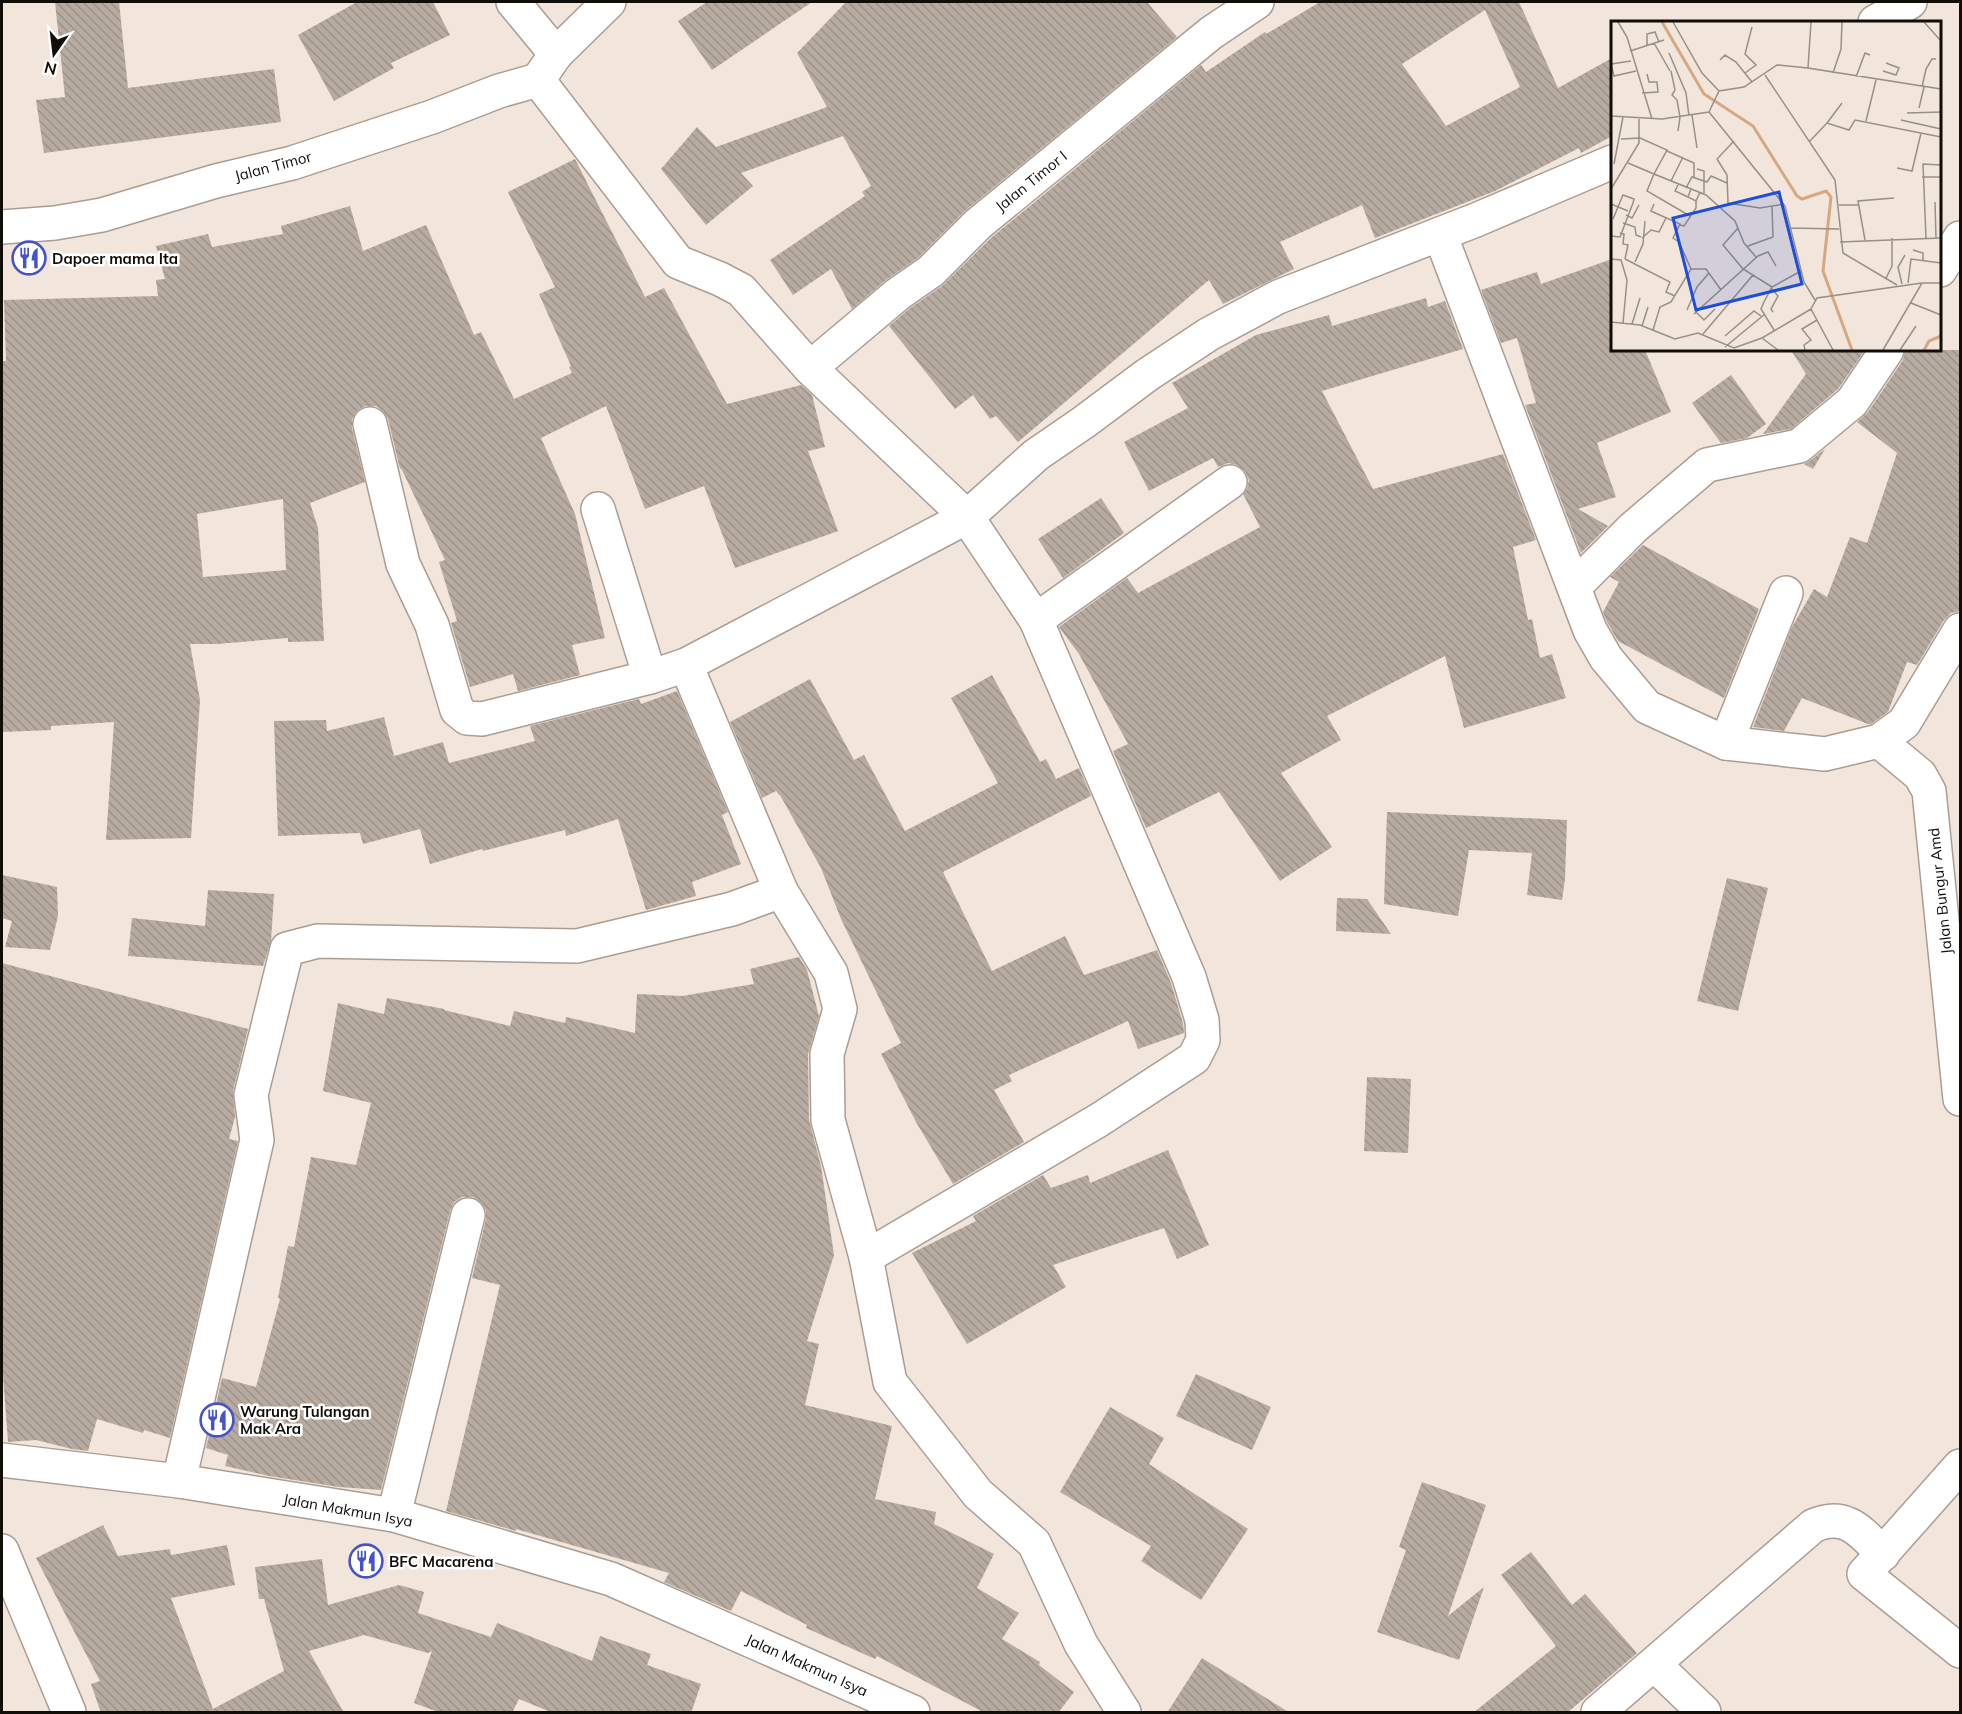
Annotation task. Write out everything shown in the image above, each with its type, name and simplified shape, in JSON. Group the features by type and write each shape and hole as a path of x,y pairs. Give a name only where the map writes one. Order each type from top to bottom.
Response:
{"street":[{"path":"513,2 556,54"},
{"path":"609,2 556,54 538,80 678,262 741,290 810,368 967,517 1036,620 1189,977 1202,1020 1203,1040 1194,1059 1099,1120 866,1257"},
{"name":"Jalan Timor I","path":"810,368 898,294 931,271 978,224 1211,33 1257,2"},
{"path":"1877,21 1910,2"},
{"name":"Jalan Timor","path":"2,227 55,223 102,215 216,181 292,163 538,80"},
{"path":"370,424 403,564 432,625 458,710 467,718 482,718 650,677 686,665 967,517 1036,455 1147,375 1209,334 1278,297 1564,184 1611,162"},
{"path":"1440,234 1590,630 1606,658 1647,707 1726,742 1825,754 1879,741 1904,723 1960,630"},
{"path":"1941,268 1960,238"},
{"path":"1574,587 1633,528 1707,465 1799,446 1852,402 1886,351"},
{"path":"1036,620 1230,482"},
{"path":"598,509 650,677"},
{"path":"1726,742 1786,592"},
{"path":"686,665 782,891 831,973 840,1009 827,1054 828,1120 866,1257 890,1382 978,1494 1034,1543 1081,1644 1124,1713"},
{"name":"Jalan Bungur Amd","path":"1879,741 1920,776 1929,791 1960,1099"},
{"path":"179,1482 257,1140 251,1095 287,949 318,941 577,946 732,909 782,891"},
{"path":"394,1515 468,1215"},
{"name":"Jalan Makmun Isya","path":"2,1460 179,1482 394,1515 611,1578 913,1713"},
{"path":"1960,1466 1864,1574 1960,1651"},
{"path":"1598,1713 1813,1526 1824,1521 1843,1521 1857,1527 1883,1554"},
{"path":"2,1551 69,1713"},
{"path":"1655,1665 1704,1713"}],"building":[{"path":"55,2 119,2 128,88 274,69 281,122 44,153 36,100 65,97"},
{"path":"357,2 433,2 450,35 391,63 394,68 334,101 298,35"},
{"path":"707,2 812,2 712,70 678,21"},
{"path":"846,2 1147,2 1177,37 966,210 919,257 886,280 852,309 831,269 793,295 770,260 865,196 862,192 871,186 843,136 741,173 753,186 706,225 661,169 697,127 716,147 827,107 797,53"},
{"path":"1320,2 1519,2 1558,88 1611,59 1611,137 1581,153 1579,148 1495,191 1375,238 1362,205 1280,242 1294,269 1223,304 1209,280 1018,442 996,416 990,419 973,395 955,409 889,326 942,286 991,238 1201,65 1206,72 1265,32 1266,34","holes":["1485,10 1520,87 1446,126 1402,64"]},
{"path":"575,159 645,297 664,288 727,404 801,385 812,395 825,447 808,451 838,531 735,568 704,486 645,509 606,406 541,438 575,514 605,638 572,645 580,675 518,691 513,674 470,687 451,623 457,621 439,562 445,560 400,469 388,419 376,406 365,406 357,411 352,419 352,428 365,482 310,503 318,528 324,641 288,642 288,638 190,644 200,700 191,838 106,840 114,722 51,726 51,730 2,732 2,361 6,361 4,300 158,296 156,280 165,279 156,246 208,234 212,247 283,234 281,226 350,206 363,251 426,225 474,335 481,332 514,399 572,373 539,294 555,287 508,192","holes":["283,499 286,570 203,577 197,514"]},
{"path":"1611,259 1611,351 1645,351 1671,412 1597,443 1616,497 1578,509 1608,526 1581,553 1525,405 1536,403 1517,338 1501,343 1481,290 1537,272 1541,284"},
{"path":"1426,298 1428,307 1445,301 1463,349 1322,391 1373,489 1503,454 1536,540 1513,547 1528,620 1532,619 1540,658 1552,654 1566,698 1464,728 1445,656 1327,716 1341,740 1281,773 1332,847 1280,881 1219,792 1146,828 1113,751 1128,744 1079,654 1059,627 1127,578 1138,593 1260,527 1243,494 1249,480 1245,471 1237,465 1228,463 1218,467 1213,458 1149,491 1124,442 1188,408 1172,383 1256,335 1329,315 1332,326"},
{"path":"1960,350 1960,611 1951,613 1944,620 1917,665 1907,662 1888,712 1871,724 1802,698 1784,731 1753,727 1792,627 1814,589 1827,597 1850,537 1867,543 1897,453 1857,422 1868,412 1903,360 1905,351"},
{"path":"1792,351 1864,351 1838,389 1791,429 1763,434 1806,374"},
{"path":"1731,375 1766,424 1747,438 1721,443 1692,403"},
{"path":"1825,449 1813,469 1804,464 1811,460"},
{"path":"1101,498 1124,533 1063,578 1038,539"},
{"path":"1643,545 1759,609 1724,698 1618,641 1607,622 1603,612 1619,582 1610,577"},
{"path":"992,675 1040,762 1046,759 1056,779 1079,768 1091,796 943,872 992,971 1065,936 1084,975 1157,950 1171,983 1184,1033 1138,1049 1128,1021 1009,1075 1012,1081 994,1090 1024,1142 953,1184 916,1122 881,1054 901,1043 841,919 821,868 780,795 776,791 762,798 730,722 810,679 854,760 864,755 905,831 998,783 951,698"},
{"path":"677,691 728,812 722,815 741,864 692,882 696,896 646,910 618,819 566,836 565,830 483,851 482,849 430,864 420,829 363,844 360,833 278,836 274,721 326,720 327,731 384,717 394,756 443,742 449,763 535,741 530,726 639,699 641,704"},
{"path":"1387,812 1567,820 1562,900 1527,895 1532,853 1469,850 1458,916 1384,904"},
{"path":"2,875 57,887 58,916 50,950 5,947 12,921 2,918"},
{"path":"1727,878 1768,888 1738,1011 1697,1001"},
{"path":"208,890 274,894 271,941 263,966 128,956 132,918 205,926"},
{"path":"1337,898 1367,899 1391,934 1336,931"},
{"path":"799,957 807,970 819,1016 808,1054 809,1120 821,1166 834,1255 807,1341 819,1344 805,1405 892,1426 875,1499 936,1512 934,1524 994,1554 977,1588 1019,1613 1002,1639 1040,1662 1039,1665 1074,1692 1058,1713 985,1713 877,1656 875,1659 806,1628 807,1625 741,1591 731,1611 664,1582 669,1573 446,1511 500,1285 472,1278 486,1219 486,1210 481,1202 473,1197 462,1197 454,1202 450,1211 381,1490 339,1487 269,1476 225,1466 228,1455 206,1448 222,1378 256,1387 280,1299 278,1298 288,1246 294,1247 311,1157 356,1165 371,1103 323,1091 338,1003 384,1014 387,998 444,1009 510,1026 514,1011 565,1023 566,1017 635,1033 637,994 682,996 754,984 750,969"},
{"path":"2,963 248,1029 233,1091 235,1117 229,1139 238,1141 170,1438 144,1430 143,1433 97,1419 88,1451 36,1440 8,1442 2,1362"},
{"path":"1367,1077 1411,1079 1408,1153 1364,1151"},
{"path":"1168,1150 1209,1245 1177,1259 1164,1228 1053,1265 1066,1287 967,1344 912,1253 976,1221 973,1216 1043,1175 1051,1188 1088,1175 1090,1183"},
{"path":"1196,1374 1271,1407 1252,1450 1176,1416"},
{"path":"1110,1407 1164,1438 1149,1464 1248,1529 1201,1600 1141,1561 1151,1546 1060,1492"},
{"path":"1422,1482 1486,1505 1448,1616 1484,1587 1459,1660 1377,1632 1406,1550 1399,1547"},
{"path":"103,1525 118,1556 170,1549 171,1555 227,1545 235,1585 171,1598 213,1709 284,1671 264,1599 259,1599 255,1567 322,1559 328,1605 399,1585 424,1592 418,1613 491,1637 497,1623 592,1661 600,1636 651,1654 647,1665 701,1684 691,1713 553,1713 519,1699 512,1713 441,1713 414,1703 432,1651 428,1653 364,1635 309,1651 344,1713 101,1713 91,1684 100,1681 36,1558"},
{"path":"1531,1552 1572,1605 1585,1594 1637,1653 1567,1713 1473,1713 1556,1646 1501,1575"},
{"path":"1202,1658 1290,1713 1167,1713"}],"place":[{"name":"Dapoer mama Ita","path":"29,258"},
{"name":"Warung Tulangan Mak Ara","path":"217,1420"},
{"name":"BFC Macarena","path":"366,1561"}]}
